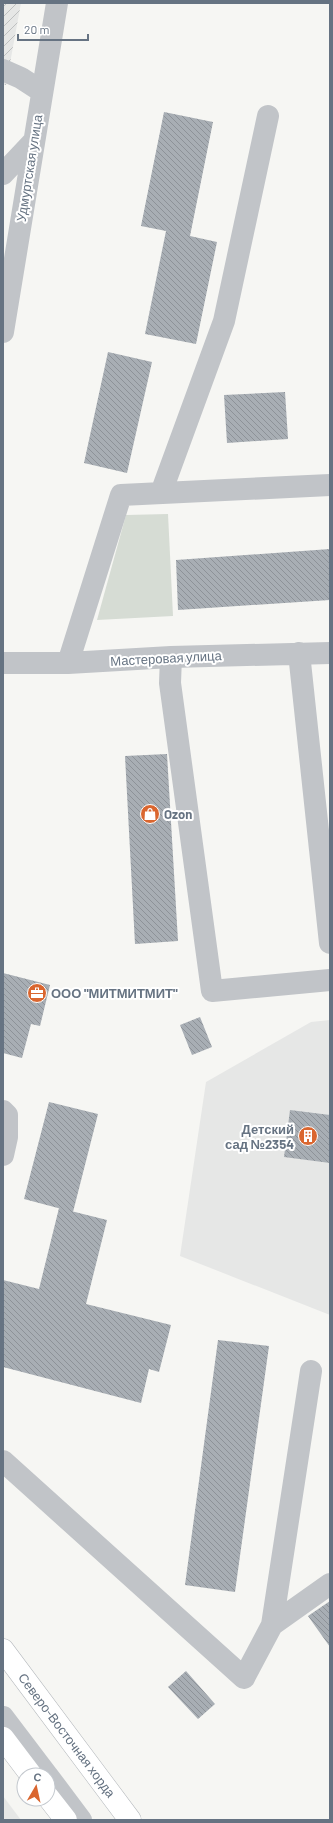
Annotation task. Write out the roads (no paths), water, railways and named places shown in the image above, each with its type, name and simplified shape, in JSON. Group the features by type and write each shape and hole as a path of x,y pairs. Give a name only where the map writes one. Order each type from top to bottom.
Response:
{"main road":[{"name":"Северо-Восточная хорда","path":"3,1650 131,1820"},
{"path":"3,1738 26,1767"},
{"path":"56,1807 66,1820"}],"street":[{"name":"Удмуртская улица","path":"3,332 41,91 57,3"},
{"path":"3,70 21,78 41,91"},
{"path":"161,493 224,321 268,116"},
{"path":"3,174 33,142"},
{"path":"68,663 121,495 330,485"},
{"path":"299,653 330,942"},
{"name":"Мастеровая улица","path":"3,663 68,663 171,657 330,653"},
{"path":"171,657 170,682 212,991 330,980"},
{"path":"3,1111 7,1115 7,1136 3,1155"},
{"path":"3,1461 244,1678 272,1625 311,1370"},
{"path":"272,1625 330,1584"},
{"path":"3,1717 41,1767"},
{"path":"56,1787 81,1820"}],"place":[{"name":"Ozon","path":"150,814"},
{"name":"ООО \"МИТМИТМИТ\"","path":"37,993"},
{"name":"Детский сад №2354","path":"308,1136"}]}
